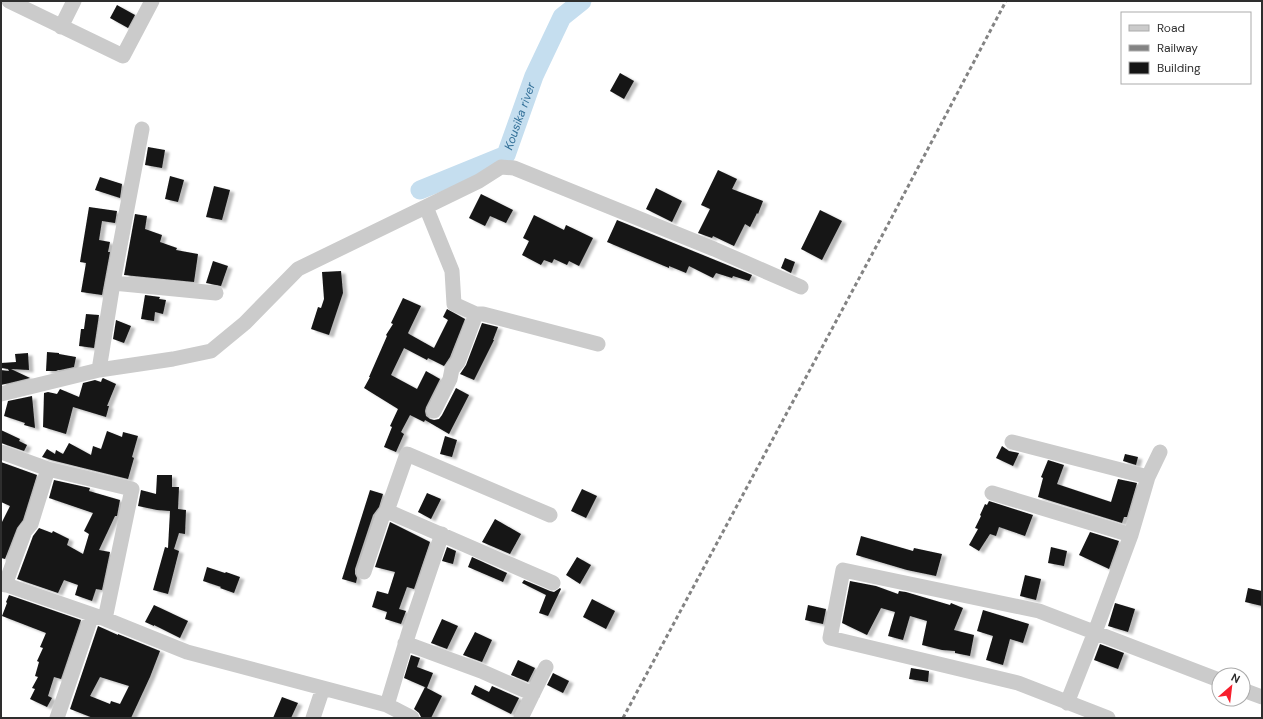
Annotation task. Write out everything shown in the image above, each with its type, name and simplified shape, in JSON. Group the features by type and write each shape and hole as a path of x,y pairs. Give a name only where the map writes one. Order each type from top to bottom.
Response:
{"street":[{"path":"9,1 123,56 152,1"},
{"path":"61,27 74,1"},
{"path":"99,370 113,283 142,129"},
{"path":"1,394 99,370 172,359 211,351 245,323 298,269 479,181 501,167 514,168 714,249 801,287"},
{"path":"426,207 452,271 454,304 476,314 483,314 598,344"},
{"path":"113,283 216,293"},
{"path":"434,411 450,379 452,369 458,362 476,314"},
{"path":"1012,442 1148,478"},
{"path":"1,452 48,469 132,489 99,617 57,718"},
{"path":"1067,702 1131,535 1148,478 1160,452"},
{"path":"364,572 382,518 387,511 407,454 550,515"},
{"path":"48,469 31,524 25,531 3,584 99,617 187,652 387,706 412,718"},
{"path":"992,493 1131,535"},
{"path":"387,511 553,583"},
{"path":"387,706 405,643 442,534"},
{"path":"1103,717 1018,683 830,638 844,570 1039,611 1211,677"},
{"path":"405,643 481,671 533,694"},
{"path":"520,718 546,667"},
{"path":"313,718 323,688"},
{"path":"1251,693 1262,697"}],"building":[{"path":"117,5 135,15 128,28 110,18"},
{"path":"620,73 634,81 624,99 610,91"},
{"path":"148,147 165,150 162,168 145,165"},
{"path":"718,170 737,179 732,189 763,201 758,214 757,213 750,227 745,224 734,246 713,236 712,238 698,233 710,209 701,205"},
{"path":"170,176 184,180 178,202 165,199"},
{"path":"100,177 122,184 120,198 95,190"},
{"path":"214,186 230,190 222,220 206,217"},
{"path":"656,188 682,201 672,222 646,209"},
{"path":"481,194 513,210 506,223 490,216 485,226 469,218"},
{"path":"89,207 117,211 115,223 102,221 99,240 110,242 108,252 110,252 102,295 81,292 86,263 80,262"},
{"path":"820,210 842,221 822,260 801,249"},
{"path":"135,214 147,216 145,229 162,235 160,242 177,248 176,250 198,254 194,282 124,275"},
{"path":"534,215 564,230 566,225 593,238 579,266 569,261 567,265 554,259 552,263 544,260 541,265 522,255 529,241 523,238"},
{"path":"617,220 752,275 749,281 716,273 713,278 689,266 686,273 669,266 669,268 607,242"},
{"path":"785,258 795,262 791,273 781,268"},
{"path":"213,261 228,266 221,286 206,283"},
{"path":"341,271 343,293 329,335 311,329 318,307 321,308 324,299 322,272"},
{"path":"145,295 160,297 159,299 166,300 163,314 155,312 154,321 141,319"},
{"path":"403,298 421,306 408,333 434,348 448,320 443,317 447,309 465,319 450,357 444,366 428,358 427,360 404,348 391,375 417,389 426,371 440,379 425,411 426,416 430,419 439,419 456,388 469,395 449,434 425,420 424,422 410,415 401,432 404,434 396,452 384,447 392,427 390,426 398,409 364,388"},
{"path":"86,314 99,315 94,348 79,346 81,329 84,329"},
{"path":"116,320 131,326 124,343 113,339"},
{"path":"482,323 498,327 494,340 474,380 460,374 466,365"},
{"path":"47,352 76,357 74,367 56,371 46,371"},
{"path":"28,353 29,370 11,369 30,378 1,385 1,370 9,371 8,369 1,368 1,363 16,362 15,354"},
{"path":"103,378 116,384 107,406 109,406 106,417 73,407 66,434 43,427 44,393 48,392 57,394 60,389 79,397 83,383 95,380 101,382"},
{"path":"32,396 35,428 4,416 8,401"},
{"path":"1,430 20,439 19,441 27,445 24,451 1,443"},
{"path":"107,431 122,437 123,432 138,436 128,479 42,457 47,449 55,454 56,450 63,454 69,443 91,455 93,446 101,449"},
{"path":"445,436 457,440 452,457 440,454"},
{"path":"1002,446 1009,451 1019,453 1013,466 996,458"},
{"path":"1125,454 1138,457 1136,465 1123,461"},
{"path":"1048,460 1064,465 1057,484 1111,502 1118,479 1137,483 1127,517 1124,517 1122,523 1038,497 1043,478 1041,477"},
{"path":"1,462 37,475 23,520 17,528 5,559 1,558 1,524 10,506 1,502"},
{"path":"157,475 172,475 172,487 179,487 178,509 186,510 185,534 179,533 174,549 179,551 168,594 153,590 165,547 168,548 170,511 138,506 141,490 156,494"},
{"path":"54,480 90,488 89,491 120,500 117,516 115,516 99,550 110,552 102,590 96,589 92,601 75,595 78,585 64,580 58,593 17,579 33,536 39,528 52,533 53,531 69,539 67,545 83,554 89,534 84,531 93,513 49,498"},
{"path":"582,489 597,496 586,518 571,511"},
{"path":"370,490 383,494 379,507 373,515 355,569 357,578 356,583 342,579"},
{"path":"427,493 441,499 431,519 418,512"},
{"path":"989,501 1033,515 1025,536 999,527 996,536 990,534 979,551 969,545 978,529 975,528 985,504 987,505"},
{"path":"495,519 521,534 510,554 482,542"},
{"path":"390,522 430,542 414,589 407,587 399,609 406,611 401,624 385,619 387,612 372,607 377,591 388,594 395,572 375,567"},
{"path":"1090,532 1119,541 1109,569 1079,555"},
{"path":"861,536 913,551 914,548 942,554 936,576 907,570 856,555"},
{"path":"447,547 456,551 453,564 442,561"},
{"path":"1051,547 1067,551 1064,566 1048,563"},
{"path":"472,557 507,573 503,582 468,567"},
{"path":"577,557 591,565 580,584 566,575"},
{"path":"207,567 240,577 234,593 203,581"},
{"path":"1025,575 1041,579 1036,600 1020,596"},
{"path":"524,580 554,592 560,588 561,589 548,616 539,613 546,595 522,583"},
{"path":"850,581 876,586 898,594 899,591 906,592 950,605 951,603 963,608 954,630 974,635 970,656 955,653 955,651 942,650 922,645 927,621 910,616 903,640 888,636 895,612 881,608 867,635 842,623"},
{"path":"1248,588 1262,591 1262,606 1245,602"},
{"path":"9,595 81,620 61,679 54,677 48,696 52,698 47,707 30,699 35,689 32,688 38,677 35,676 39,662 37,661 43,648 40,647 46,633 2,616"},
{"path":"592,599 615,611 606,629 583,617"},
{"path":"1115,603 1135,609 1128,632 1108,626"},
{"path":"154,605 188,621 180,638 145,622"},
{"path":"808,605 826,609 823,624 805,620"},
{"path":"983,610 1029,624 1023,643 1010,639 1003,665 986,660 993,636 977,631"},
{"path":"442,619 458,626 447,649 431,643"},
{"path":"98,626 160,651 131,718 93,718 70,709","holes":["100,677 129,686 120,704 111,701 110,704 90,696"]},
{"path":"475,632 492,640 482,662 463,655"},
{"path":"1100,644 1124,653 1118,669 1094,660"},
{"path":"411,655 420,658 417,667 433,673 427,688 404,678"},
{"path":"518,660 535,668 528,682 511,675"},
{"path":"911,668 929,671 928,682 909,679"},
{"path":"553,673 569,681 563,693 547,685"},
{"path":"475,685 489,692 492,686 519,698 511,714 471,694"},
{"path":"425,687 442,696 431,718 421,717 414,709"},
{"path":"282,697 298,703 291,718 273,718"}],"waterway":[{"name":"Kousika river","path":"420,190 506,155 534,76 562,17 582,1"}],"railway":[{"path":"623,718 884,232 1006,1"}]}
